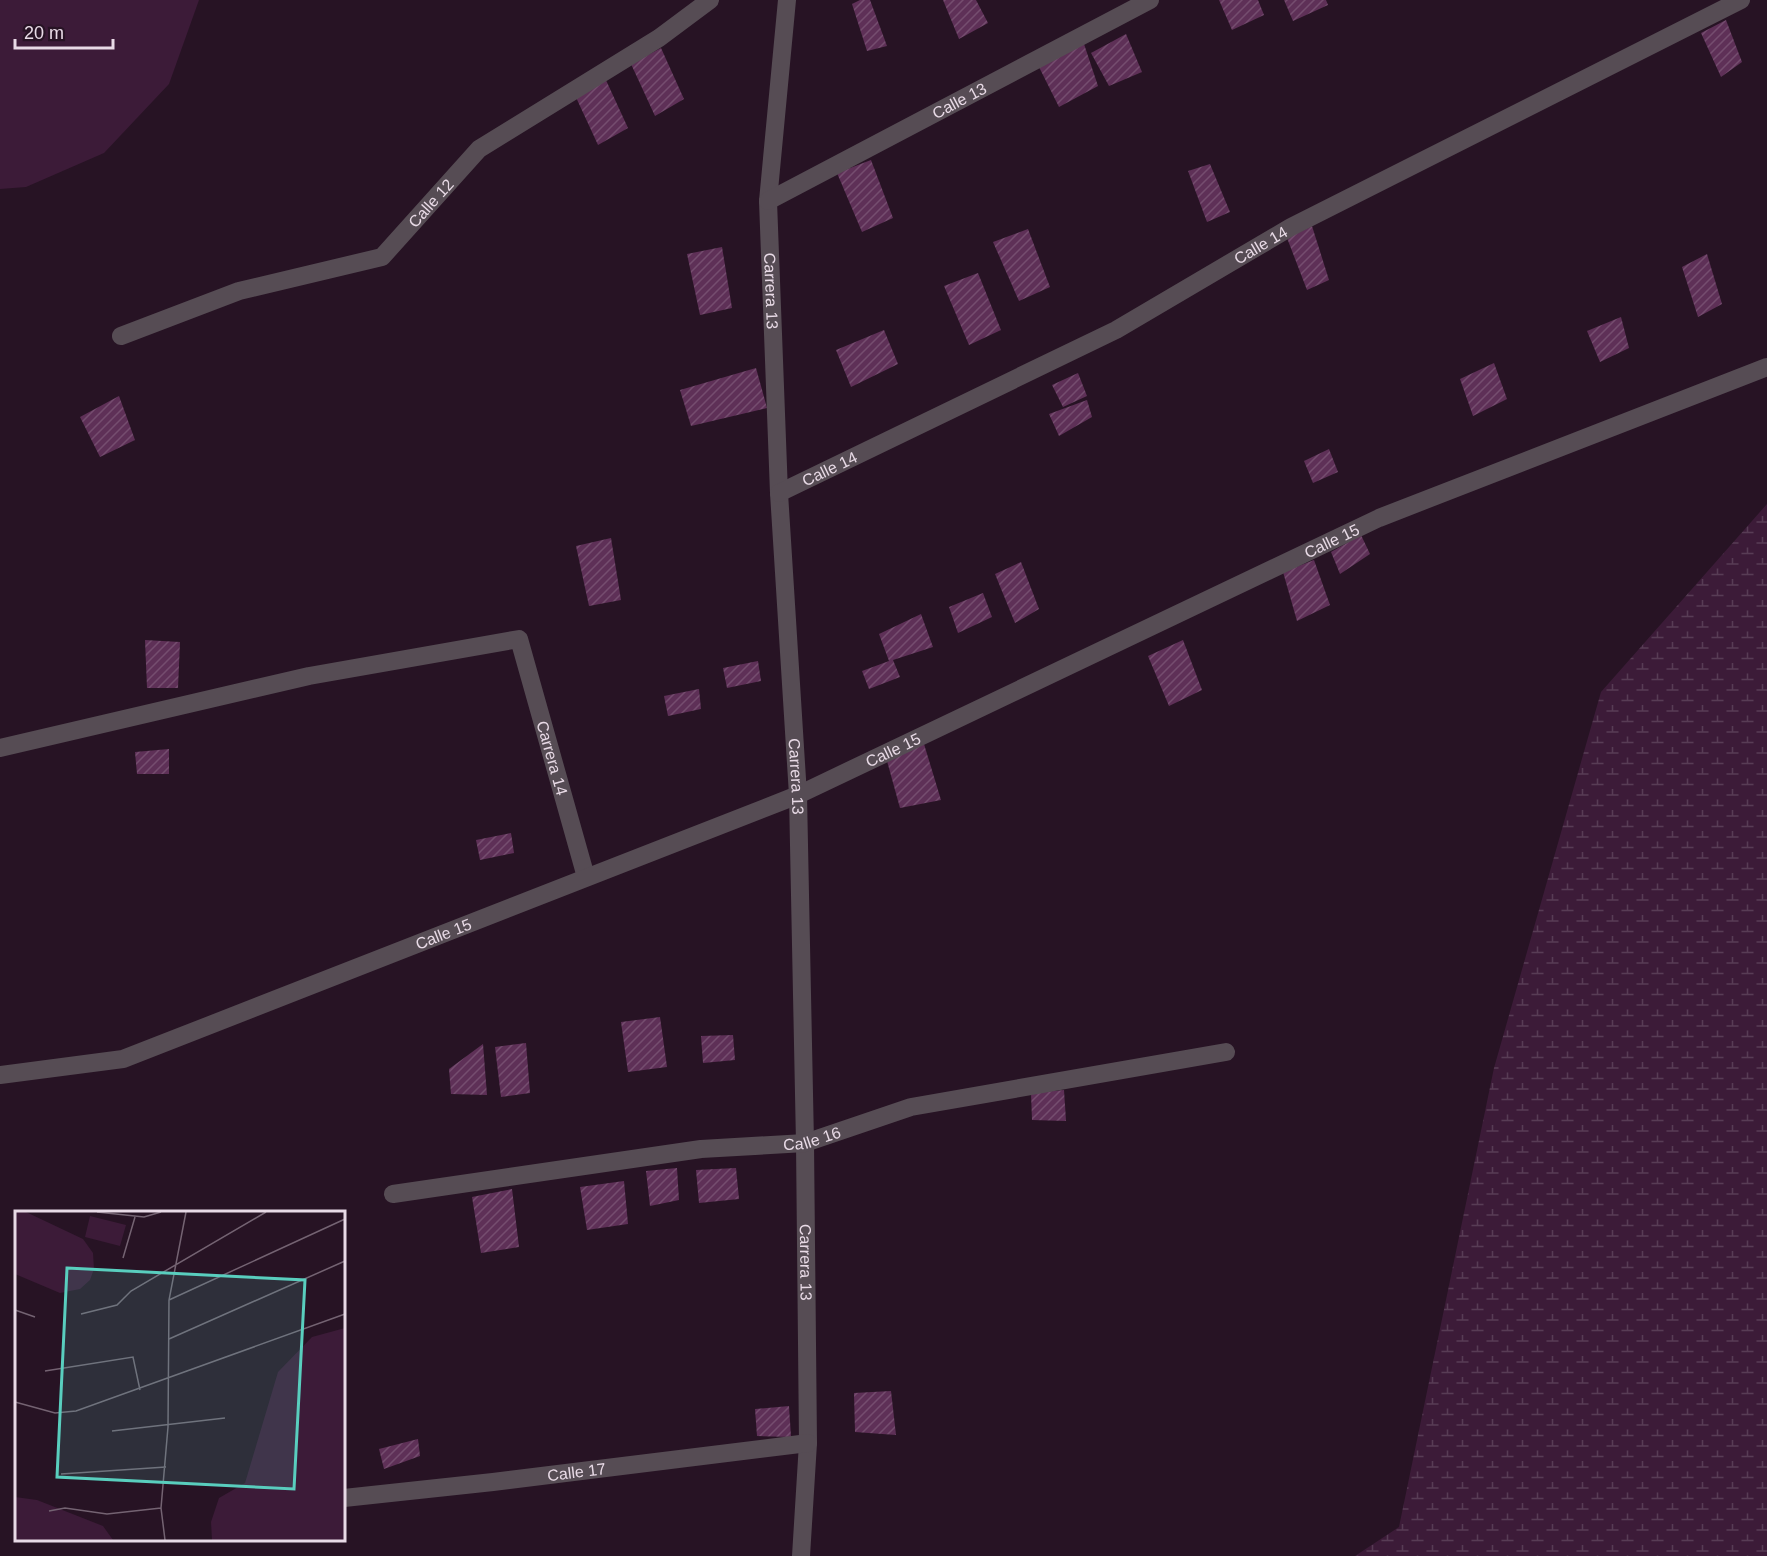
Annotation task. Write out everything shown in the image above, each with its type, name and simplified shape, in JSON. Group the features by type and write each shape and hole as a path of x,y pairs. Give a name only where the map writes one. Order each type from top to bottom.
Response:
{"street":[{"name":"Calle 12","path":"121,336 239,291 382,256 479,149 659,38 710,0"},
{"name":"Carrera 13","path":"788,0 768,201 779,493 798,795 808,1443 801,1556"},
{"name":"Calle 13","path":"768,201 1150,0"},
{"name":"Calle 14","path":"779,493 1116,330 1291,227 1741,0"},
{"name":"Calle 15","path":"0,1075 123,1059 798,795 1379,518 1767,367"},
{"name":"Carrera 14","path":"0,748 309,676 519,639 586,877"},
{"name":"Calle 16","path":"393,1194 701,1149 805,1143 911,1107 1226,1052"},
{"name":"Calle 17","path":"345,1498 808,1443"}],"green space":[{"path":"0,0 199,0 169,84 104,153 26,187 0,189"},
{"path":"1767,504 1767,1556 1355,1556 1399,1527 1494,1068 1601,692"}],"building":[{"path":"860,0 870,0 887,46 867,51 852,4"},
{"path":"943,0 976,0 988,23 959,39"},
{"path":"1219,0 1258,0 1264,15 1232,30"},
{"path":"1284,0 1326,0 1328,5 1293,21"},
{"path":"1726,20 1742,62 1721,77 1701,33"},
{"path":"1126,34 1142,72 1109,86 1091,53"},
{"path":"1084,44 1098,86 1059,107 1039,67"},
{"path":"661,48 684,99 655,116 631,64"},
{"path":"605,78 628,128 598,145 574,93"},
{"path":"871,160 893,218 862,232 837,173"},
{"path":"1210,164 1230,212 1207,222 1188,171"},
{"path":"1312,226 1329,280 1307,290 1287,238"},
{"path":"1028,229 1050,287 1019,301 993,242"},
{"path":"722,247 732,308 700,315 687,254"},
{"path":"1707,254 1722,304 1698,317 1682,267"},
{"path":"978,273 1001,330 969,345 944,286"},
{"path":"1621,317 1629,348 1600,362 1587,331"},
{"path":"884,330 898,364 851,387 836,350"},
{"path":"1494,363 1507,399 1473,416 1460,379"},
{"path":"756,368 767,408 691,426 680,390"},
{"path":"1078,373 1087,396 1063,407 1052,385"},
{"path":"119,396 135,440 100,457 80,417"},
{"path":"1087,400 1092,417 1059,436 1049,414"},
{"path":"1329,449 1338,472 1313,483 1304,461"},
{"path":"1361,535 1370,554 1340,574 1331,552"},
{"path":"611,538 621,600 589,606 576,546"},
{"path":"1314,560 1330,605 1297,621 1283,572"},
{"path":"1021,562 1039,609 1015,623 995,574"},
{"path":"983,593 992,617 958,633 949,607"},
{"path":"921,614 933,647 893,660 900,677 869,689 862,671 889,661 879,634"},
{"path":"145,640 180,642 178,688 147,688"},
{"path":"1183,640 1202,690 1169,706 1148,656"},
{"path":"758,661 761,681 727,688 723,668"},
{"path":"699,689 701,709 668,716 664,696"},
{"path":"924,744 941,800 900,808 887,761"},
{"path":"169,749 169,774 137,774 135,752"},
{"path":"511,833 514,853 480,860 476,840"},
{"path":"660,1017 667,1067 628,1072 621,1022"},
{"path":"733,1035 735,1060 703,1063 701,1036"},
{"path":"526,1043 530,1093 501,1097 495,1047"},
{"path":"483,1044 487,1095 451,1094 449,1069"},
{"path":"1064,1090 1066,1121 1032,1120 1031,1093"},
{"path":"677,1168 679,1200 650,1206 646,1171"},
{"path":"736,1168 739,1199 699,1203 696,1170"},
{"path":"624,1181 628,1224 587,1230 580,1187"},
{"path":"512,1189 519,1247 481,1253 472,1197"},
{"path":"891,1391 896,1435 855,1432 854,1393"},
{"path":"789,1406 791,1437 757,1436 755,1409"},
{"path":"418,1439 420,1456 384,1469 379,1449"}]}
